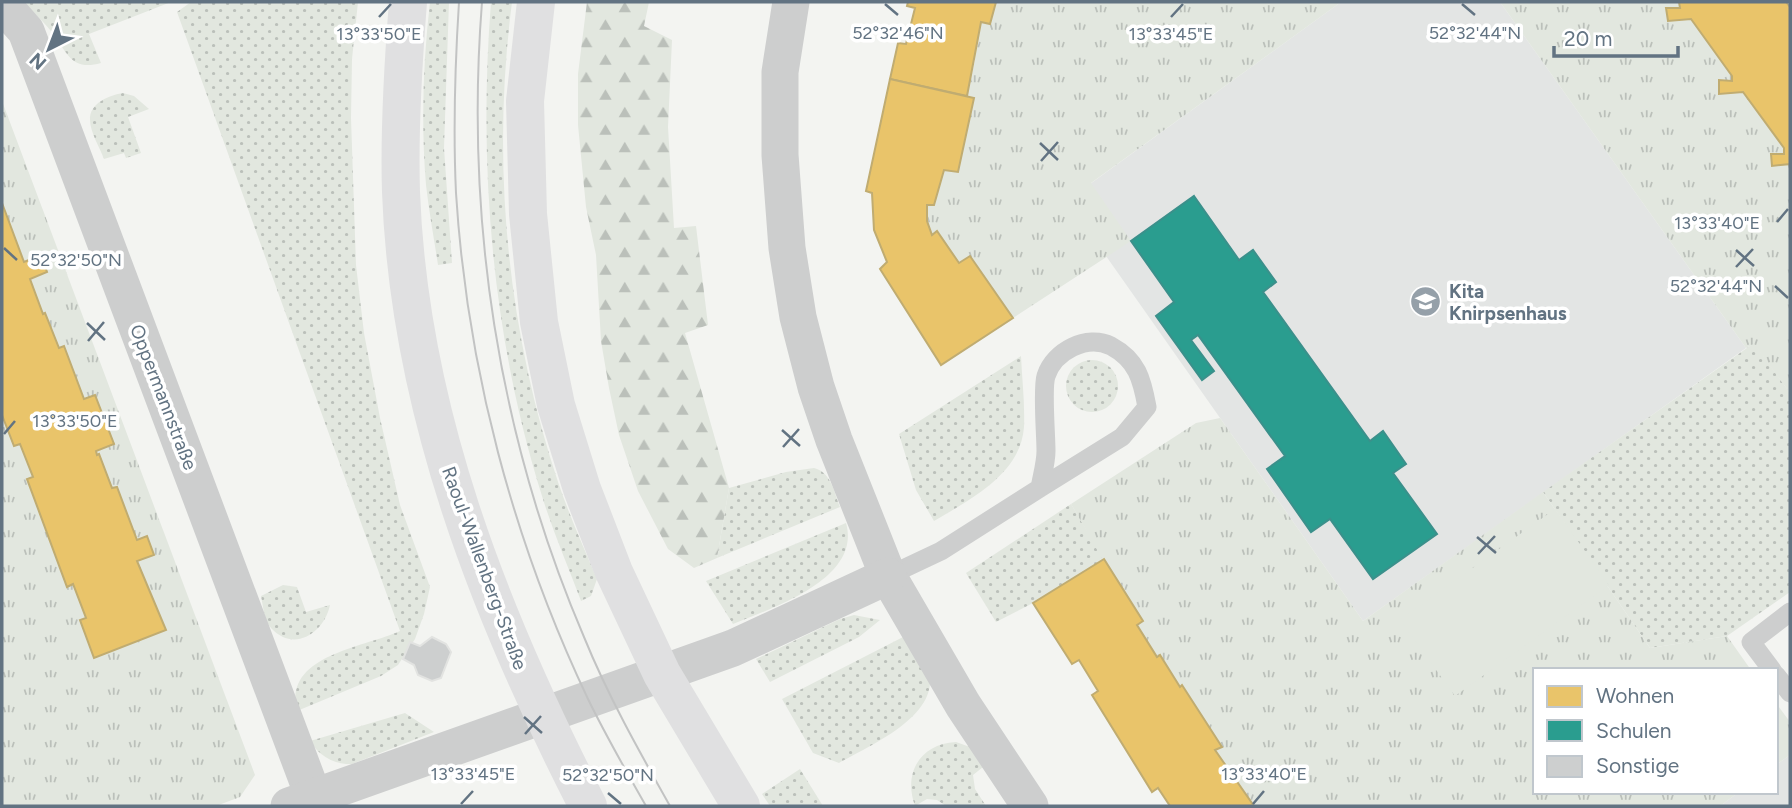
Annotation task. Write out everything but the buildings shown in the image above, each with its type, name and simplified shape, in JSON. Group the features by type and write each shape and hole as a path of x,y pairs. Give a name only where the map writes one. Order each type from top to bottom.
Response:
{"main road":[{"name":"Raoul-Wallenberg-Straße","path":"408,2 401,96 401,194 410,292 421,359 456,498 506,634 541,715 588,806"},
{"path":"536,2 525,101 528,214 540,322 556,405 582,489 614,572 662,674 741,806"}],"street":[{"path":"791,2 780,72 780,155 787,248 798,317 816,387 888,576 964,705 1030,806"},
{"name":"Oppermannstraße","path":"2,4 26,31 48,86 306,803"},
{"path":"306,803 447,748 733,648 888,576"}],"lane":[{"path":"888,576 941,551 1122,437 1147,407 1143,380 1125,354 1103,342 1083,341 1060,355 1045,376 1046,454 1040,488"},
{"path":"1770,668 1751,642 1790,611"},
{"path":"1778,678 1790,693"}],"shaded area":[{"name":"Kita Knirpsenhaus","path":"1341,2 1500,2 1746,348 1363,621 1106,256 1130,241 1090,184"},
{"path":"1790,755 1790,806 1720,806 1736,794 1778,794 1778,764"}],"green space":[{"path":"22,2 171,2 89,34 101,63 84,65 72,60 47,26"},
{"path":"191,2 358,2 352,59 351,118 356,265 364,333 400,505 430,587 415,639 398,665 381,676 297,711 296,692 302,677 314,666 329,656 400,631 177,12"},
{"path":"430,2 449,2 444,148 452,263 438,265 426,185 423,116"},
{"path":"491,2 512,2 503,124 508,246 527,367 541,426 563,497 597,579 591,596 581,601 546,509 525,436 500,313 488,189 486,126"},
{"path":"587,2 649,2 644,26 672,40 668,127 674,228 696,226 708,325 685,333 729,488 717,558 694,568 668,549 638,491 619,435 609,388 601,341 596,255 586,207 578,125 578,74"},
{"path":"996,2 1341,2 1091,183 1131,241 1013,318 970,256 959,263 936,232 932,235 927,221 927,205 934,205 944,170 958,172 967,96 975,60 972,59 981,22 990,24"},
{"path":"1500,2 1679,2 1680,8 1667,8 1668,21 1691,19 1732,76 1732,81 1719,80 1720,94 1743,92 1784,148 1784,154 1771,154 1772,166 1790,164 1790,393 1754,344 1746,348"},
{"path":"123,93 134,96 149,109 128,117 141,153 126,158 124,153 104,159 92,130 91,114 101,101"},
{"path":"2,101 255,775 240,797 216,806 2,806"},
{"path":"1754,343 1790,393 1790,592 1727,636 1650,648 1543,492"},
{"path":"1021,356 1024,427 1021,444 1014,459 991,484 934,521 916,490 899,434"},
{"path":"1092,360 1111,367 1118,386 1111,405 1092,412 1073,405 1066,386 1073,367"},
{"path":"1220,418 1363,621 1543,492 1650,648 1727,636 1750,668 1533,668 1533,794 1736,794 1720,806 1254,806 1215,750 1221,746 1183,686 1180,687 1160,656 1157,657 1071,504 1196,423"},
{"path":"814,468 828,478 840,507 717,558 729,488 786,472"},
{"path":"1071,504 1104,559 1033,603 996,622 966,573"},
{"path":"1555,509 1609,585 1455,696 1400,620"},
{"path":"846,523 847,543 841,560 828,575 790,600 733,624 706,581"},
{"path":"283,585 297,587 306,612 330,605 321,624 307,636 289,639 271,628 267,621 261,596"},
{"path":"854,615 880,620 859,637 770,682 756,659"},
{"path":"905,636 929,672 930,688 924,702 913,716 884,738 839,763 813,753 782,699"},
{"path":"1778,706 1790,722 1790,755 1778,764"},
{"path":"405,713 434,732 352,764 328,758 310,741"},
{"path":"956,742 970,747 988,763 973,775 975,789 986,806 946,806 937,800 927,799 915,806 911,782 918,762 933,748"},
{"path":"800,769 823,806 770,806 762,794"}],"tram line":[{"path":"459,2 455,97 456,193 462,259 483,388 516,516 537,578 588,699 646,806"},
{"path":"482,2 478,83 484,245 494,326 509,405 529,484 554,561 584,637 635,744 670,806"}],"place":[{"name":"Kita Knirpsenhaus","path":"1426,302"}]}
